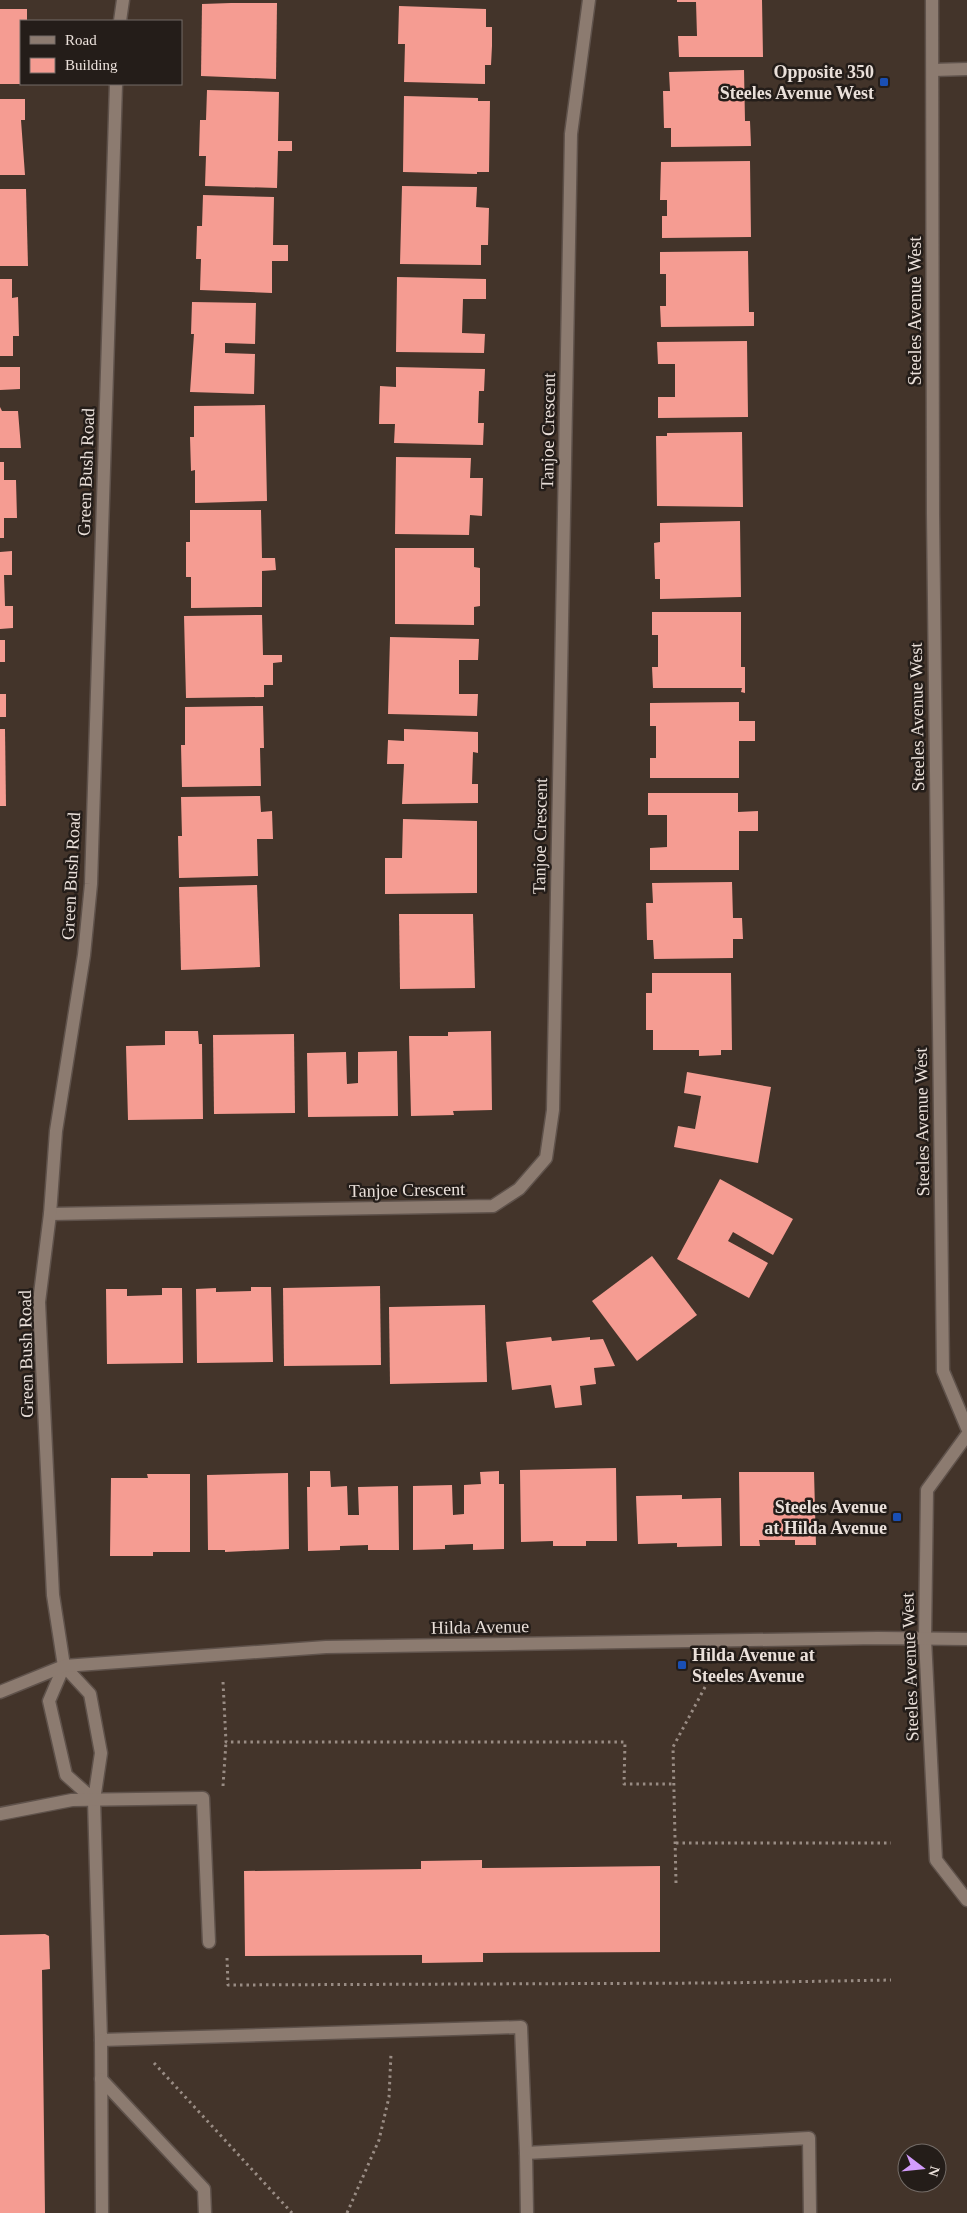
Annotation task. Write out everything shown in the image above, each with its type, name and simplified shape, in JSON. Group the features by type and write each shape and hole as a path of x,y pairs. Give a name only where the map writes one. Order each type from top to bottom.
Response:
{"street":[{"path":"120,20 124,0"},
{"name":"Tanjoe Crescent","path":"50,1214 493,1206 519,1189 546,1158 553,1110 571,134 589,0"},
{"name":"Steeles Avenue West","path":"932,0 933,534 943,1371 967,1428"},
{"path":"933,70 967,68"},
{"name":"Green Bush Road","path":"64,1666 53,1595 39,1302 50,1214 56,1131 84,954 91,884 116,85"},
{"name":"Steeles Avenue West","path":"967,1436 927,1490 925,1639 936,1860 967,1900"},
{"name":"Hilda Avenue","path":"0,1692 64,1666 326,1647 967,1639"},
{"path":"94,1800 66,1775 49,1701 64,1666 90,1694 101,1753 94,1800 101,2040 102,2213"},
{"path":"0,1814 72,1800 203,1798 209,1942"},
{"path":"101,2040 521,2027 527,2213"},
{"path":"101,2079 204,2189 204,2213"},
{"path":"526,2153 809,2138 810,2213"}],"path":[{"path":"676,1883 673,1747 712,1674"},
{"path":"223,1682 226,1742 223,1788"},
{"path":"226,1742 625,1742 624,1784 674,1784"},
{"path":"676,1843 891,1843"},
{"path":"227,1955 228,1985 720,1983 891,1980"},
{"path":"347,2213 379,2140 389,2097 392,2031"},
{"path":"141,2039 158,2069 292,2213"}],"building":[{"path":"677,0 762,0 763,57 679,57 678,36 697,36 696,2 677,2"},
{"path":"277,3 276,79 201,76 202,4"},
{"path":"399,6 486,9 486,27 492,27 492,46 491,65 485,65 485,84 404,82 405,44 398,44"},
{"path":"0,9 27,9 27,20 20,20 20,84 0,84"},
{"path":"744,70 745,121 750,121 751,146 671,147 671,128 664,128 663,91 670,91 669,72"},
{"path":"207,90 279,92 278,141 292,141 292,151 278,151 277,188 205,186 206,156 199,156 200,120 206,120"},
{"path":"404,96 478,98 478,101 490,101 489,172 477,172 477,174 403,172"},
{"path":"0,99 25,99 25,120 21,120 25,175 0,175"},
{"path":"750,161 751,237 662,238 662,216 667,216 667,200 660,200 661,162"},
{"path":"402,186 477,187 476,207 489,208 488,245 481,245 481,265 400,264"},
{"path":"0,189 26,189 28,266 0,266"},
{"path":"203,195 274,197 273,245 288,245 288,261 272,261 272,293 200,290 201,259 196,259 197,226 202,226"},
{"path":"748,251 749,312 754,312 754,326 661,327 660,306 666,306 666,274 660,274 660,252"},
{"path":"397,277 486,279 486,299 463,299 462,333 485,334 484,353 396,352"},
{"path":"0,279 12,279 12,298 18,297 19,336 13,336 13,356 0,356"},
{"path":"192,302 256,303 255,344 225,343 225,353 255,354 254,394 190,392 194,334 191,334"},
{"path":"747,341 748,417 658,418 658,397 675,397 675,364 658,364 657,342"},
{"path":"0,367 20,367 20,389 0,390"},
{"path":"396,367 485,369 484,391 479,391 478,423 484,423 483,445 394,443 395,424 379,424 380,386 396,387"},
{"path":"265,405 267,501 195,503 195,470 191,471 190,437 194,437 194,406"},
{"path":"0,407 2,411 18,411 21,448 0,448"},
{"path":"742,432 743,507 657,506 656,436 667,436 667,433"},
{"path":"396,457 471,458 470,478 483,478 482,516 470,515 469,535 395,534"},
{"path":"0,462 4,462 4,480 16,480 17,518 4,518 4,538 0,538"},
{"path":"190,510 261,510 262,558 275,558 276,570 262,571 262,607 191,608 191,577 186,577 186,542 190,542"},
{"path":"740,521 741,597 660,599 660,579 655,579 654,543 660,542 660,523"},
{"path":"395,548 474,548 474,567 480,568 480,606 474,607 474,625 395,624"},
{"path":"12,551 12,575 4,575 5,606 13,606 13,628 0,629 0,552"},
{"path":"652,612 741,612 741,667 745,667 745,693 741,692 742,688 653,688 652,667 658,667 658,635 652,635"},
{"path":"262,615 263,655 282,655 282,662 273,663 273,685 264,685 264,697 186,698 184,616"},
{"path":"390,637 479,639 478,660 459,660 459,694 478,694 477,716 388,714"},
{"path":"0,640 5,640 5,662 0,662"},
{"path":"0,694 6,694 6,717 0,717"},
{"path":"739,702 739,721 755,721 755,741 739,741 739,778 650,778 650,758 656,758 656,726 650,726 650,703"},
{"path":"263,706 264,748 260,748 261,786 182,787 181,745 185,745 185,707"},
{"path":"0,729 5,729 6,806 0,806"},
{"path":"404,729 478,732 478,753 473,752 472,784 478,784 478,803 402,804 404,764 387,764 388,740 404,741"},
{"path":"648,793 738,793 738,812 758,811 758,831 739,831 739,870 650,870 650,848 667,847 667,815 648,815"},
{"path":"260,796 261,812 272,811 273,839 257,839 258,876 179,878 178,836 182,836 181,797"},
{"path":"403,819 477,821 477,893 385,894 385,858 402,858"},
{"path":"732,882 733,918 742,918 743,939 733,939 733,958 654,959 653,940 647,940 646,903 653,903 652,883"},
{"path":"257,885 260,967 181,970 179,887"},
{"path":"399,914 473,914 475,988 400,989"},
{"path":"652,973 731,973 732,1050 721,1050 721,1055 699,1056 699,1050 653,1050 653,1030 646,1030 646,993 652,993"},
{"path":"165,1031 198,1031 199,1044 202,1044 203,1119 128,1120 126,1046 165,1045"},
{"path":"491,1031 492,1110 453,1111 454,1115 411,1116 409,1036 448,1036 448,1032"},
{"path":"294,1034 295,1113 214,1114 213,1035"},
{"path":"397,1051 398,1116 308,1117 307,1053 346,1052 347,1084 358,1083 358,1052"},
{"path":"687,1072 771,1087 758,1163 674,1147 678,1126 695,1129 701,1096 684,1093"},
{"path":"720,1179 793,1219 773,1255 733,1232 728,1241 768,1263 749,1298 677,1259"},
{"path":"652,1256 697,1315 637,1361 592,1301"},
{"path":"380,1286 381,1365 284,1366 283,1288"},
{"path":"251,1287 271,1287 273,1362 197,1363 196,1289 216,1288 216,1292 251,1291"},
{"path":"162,1288 182,1288 183,1363 107,1364 106,1289 127,1289 127,1296 162,1295"},
{"path":"485,1305 487,1382 390,1384 389,1307"},
{"path":"551,1337 552,1341 590,1337 590,1340 603,1339 615,1366 594,1368 596,1384 580,1386 582,1405 555,1408 551,1385 512,1390 506,1342"},
{"path":"616,1468 617,1541 586,1541 586,1546 553,1546 553,1541 521,1542 520,1470"},
{"path":"310,1471 330,1471 331,1487 347,1486 348,1515 359,1515 358,1487 398,1486 399,1550 368,1550 368,1545 340,1546 340,1550 308,1551 307,1487 310,1487"},
{"path":"499,1471 499,1484 504,1484 504,1549 473,1550 473,1544 445,1545 445,1549 413,1550 413,1486 452,1485 453,1515 464,1514 464,1485 481,1484 480,1472"},
{"path":"739,1472 814,1472 816,1545 795,1545 795,1540 759,1540 760,1546 740,1546"},
{"path":"288,1473 289,1549 225,1552 225,1550 208,1550 207,1475"},
{"path":"147,1474 190,1474 190,1552 153,1552 153,1556 110,1556 111,1478 148,1478"},
{"path":"682,1495 682,1499 721,1498 722,1546 677,1547 677,1543 638,1544 636,1496"},
{"path":"482,1860 482,1868 660,1866 660,1952 483,1953 483,1962 422,1963 422,1955 245,1956 244,1871 421,1869 421,1861"},
{"path":"45,1934 49,1936 50,1969 42,1970 45,2213 0,2213 0,1935"}],"place":[{"name":"Opposite 350 Steeles Avenue West","path":"884,82"},
{"name":"Steeles Avenue at Hilda Avenue","path":"897,1517"},
{"name":"Hilda Avenue at Steeles Avenue","path":"682,1665"}]}
